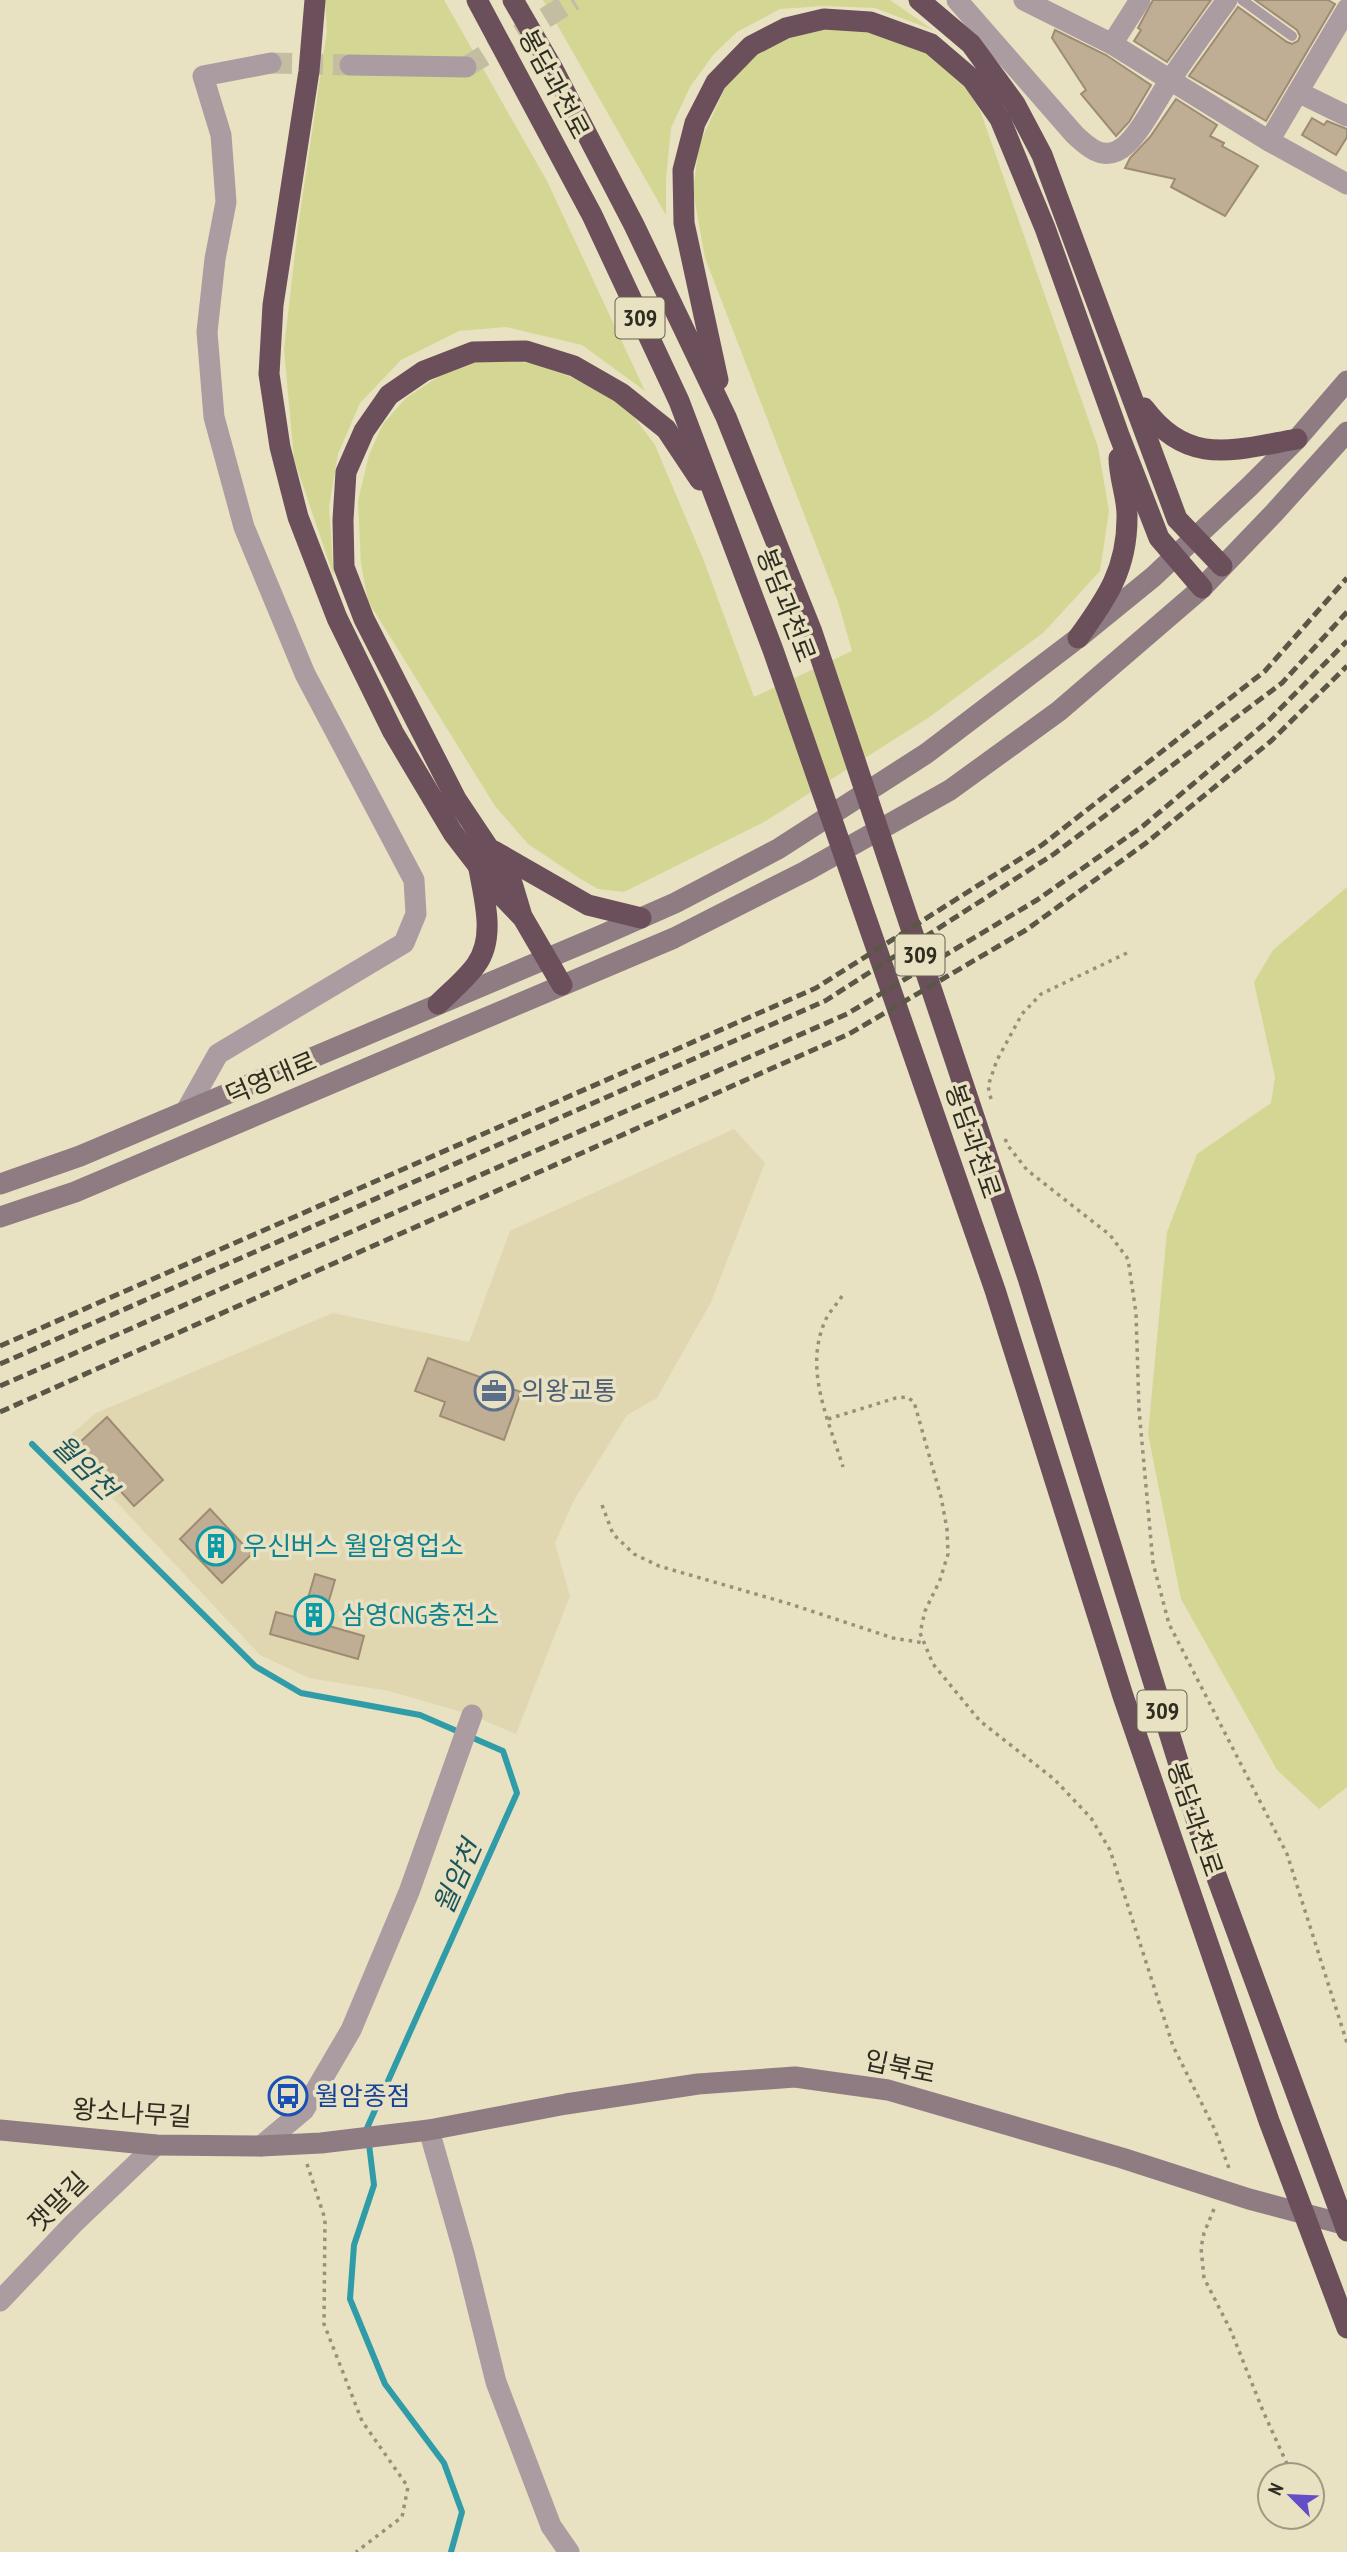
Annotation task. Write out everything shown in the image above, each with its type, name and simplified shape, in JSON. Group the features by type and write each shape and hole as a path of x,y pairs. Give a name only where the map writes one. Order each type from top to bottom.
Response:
{"highway":[{"path":"315,0 309,71 273,305 270,374 280,447 298,517 337,618 393,732 453,833 499,894 523,918 562,985"},
{"name":"봉담과천로","path":"477,0 597,228 679,401 774,650 995,1290 1123,1696 1269,2121 1344,2322"},
{"name":"봉담과천로","path":"513,0 553,69 628,212 726,416 812,632 1028,1278 1199,1829 1311,2138 1347,2228"},
{"path":"919,0 971,44 1015,104 1042,155 1177,519 1222,566"},
{"path":"726,416 684,223 683,170 695,123 716,82 751,46 786,27 824,19 870,22 931,44 972,79 1000,119 1045,228 1159,538 1202,588"},
{"path":"523,918 512,883 456,799 399,690 363,619 344,567 346,472 364,430 389,395 425,371 473,352 526,351 574,366 621,393 666,429 719,509"},
{"path":"1130,390 1159,428 1185,445 1216,451 1297,439"},
{"path":"1078,638 1102,605 1123,563 1128,516 1119,469 1119,435"},
{"path":"487,846 588,905 640,918"},
{"path":"438,1004 477,964 485,945 487,920 479,867"}],"street":[{"path":"957,0 1075,135 1089,148 1103,154 1117,152 1131,139 1227,0"},
{"path":"1024,0 1112,44 1269,141 1347,184"},
{"path":"1112,44 1140,0"},
{"path":"1269,141 1347,9"},
{"path":"186,1111 218,1054 353,976 404,943 416,914 414,880 305,674 244,527 214,417 207,331 215,259 226,202 221,135 203,76 271,63"},
{"path":"350,65 466,67"},
{"path":"1298,92 1347,116"},
{"name":"덕영대로","path":"0,1184 80,1156 548,958 640,918 778,849 927,753 1078,638 1194,539 1297,439 1347,381"},
{"name":"덕영대로","path":"0,1217 75,1192 674,938 806,871 950,790 1059,712 1202,588 1347,432"},
{"path":"261,2146 304,2110 351,2030 410,1892 472,1715"},
{"name":"입북로","path":"311,2143 429,2130 566,2104 698,2084 795,2077 888,2090 1122,2158 1347,2228"},
{"name":"왕소나무길","path":"0,2130 156,2145 261,2146 311,2143"},
{"path":"429,2130 464,2253 496,2382 551,2526 569,2552"},
{"name":"잿말길","path":"0,2301 74,2224 156,2145"}],"lane":[{"path":"1242,0 1292,36"}],"path":[{"path":"993,1107 988,1086 996,1060 1022,1014 1041,994 1126,953"},
{"path":"1004,1137 1027,1170 1110,1235 1128,1259 1136,1312 1139,1410 1153,1563 1159,1588 1170,1624 1287,1854 1347,2043"},
{"path":"842,1296 826,1318 815,1354 815,1373 843,1467"},
{"path":"828,1419 895,1398 907,1396 914,1402 941,1497 948,1554 940,1580 925,1611 920,1633 933,1664 980,1721 1054,1779 1091,1818 1110,1850 1172,2046 1215,2130 1230,2193 1204,2233 1204,2278 1231,2331 1286,2461"},
{"path":"602,1505 613,1534 634,1554 659,1566 790,1604 893,1638 924,1643"},
{"path":"311,2143 325,2219 324,2323 362,2421 408,2487 402,2517 356,2552"}],"shaded area":[{"path":"734,1129 765,1163 711,1302 657,1398 627,1415 573,1502 555,1543 570,1596 516,1734 472,1715 389,1691 309,1678 260,1655 61,1443 96,1413 333,1313 469,1342 510,1231"}],"green space":[{"path":"325,0 444,0 547,181 645,391 582,345 506,327 459,331 401,360 360,403 338,454 329,507 334,577 294,459 284,349 298,227 327,31"},
{"path":"543,0 890,0 933,30 875,8 823,6 780,9 737,32 713,55 690,87 671,128 666,215"},
{"path":"839,25 884,31 929,52 957,74 980,110 1098,447 1109,511 1100,571 1043,633 928,718 764,822 624,892 598,889 528,844 495,806 368,601 361,564 358,501 369,455 383,424 406,398 456,365 486,358 545,365 622,401 655,445 704,561 754,697 852,651 838,602 705,258 693,191 699,145 726,86 766,44 807,31"},
{"path":"1347,887 1347,1787 1319,1809 1277,1770 1181,1599 1148,1434 1167,1232 1197,1154 1271,1103 1275,1077 1254,982 1273,950"}],"building":[{"path":"1153,0 1211,0 1167,62 1134,41"},
{"path":"1255,0 1328,0 1335,4 1266,121 1189,76 1238,7 1287,42 1292,44 1298,41 1300,36 1297,30"},
{"path":"1055,30 1106,55 1151,85 1129,122 1116,136 1081,94 1086,90 1052,38"},
{"path":"1176,99 1217,125 1210,136 1224,143 1222,146 1258,166 1225,216 1171,187 1175,179 1125,168"},
{"path":"1312,118 1324,125 1327,121 1347,129 1347,137 1336,155 1302,135"},
{"path":"428,1358 521,1392 504,1440 440,1416 445,1402 415,1391"},
{"path":"107,1417 163,1480 134,1506 78,1444"},
{"name":"우신버스 월암영업소","path":"210,1509 252,1554 222,1583 180,1539"},
{"name":"삼영CNG충전소","path":"315,1574 335,1580 322,1624 364,1636 358,1659 270,1634 276,1612 302,1619"}],"waterway":[{"name":"월암천","path":"32,1444 255,1666 301,1693 420,1715 503,1751 517,1793 367,2128 374,2185 354,2245 350,2299 385,2384 444,2463 462,2512 451,2552"}],"tunnel":[{"path":"466,67 574,0"},
{"path":"271,63 350,65"}],"railway":[{"path":"0,1346 816,988 1042,845 1265,671 1347,578"},
{"path":"0,1364 825,1001 1054,854 1282,683 1347,612"},
{"path":"0,1386 847,1014 1037,900 1143,826 1269,720 1347,641"},
{"path":"0,1412 849,1034 1026,930 1146,843 1271,741 1347,666"}],"place":[{"name":"의왕교통","path":"494,1391"},
{"name":"우신버스 월암영업소","path":"216,1546"},
{"name":"삼영CNG충전소","path":"314,1615"},
{"name":"월암종점","path":"288,2096"}]}
